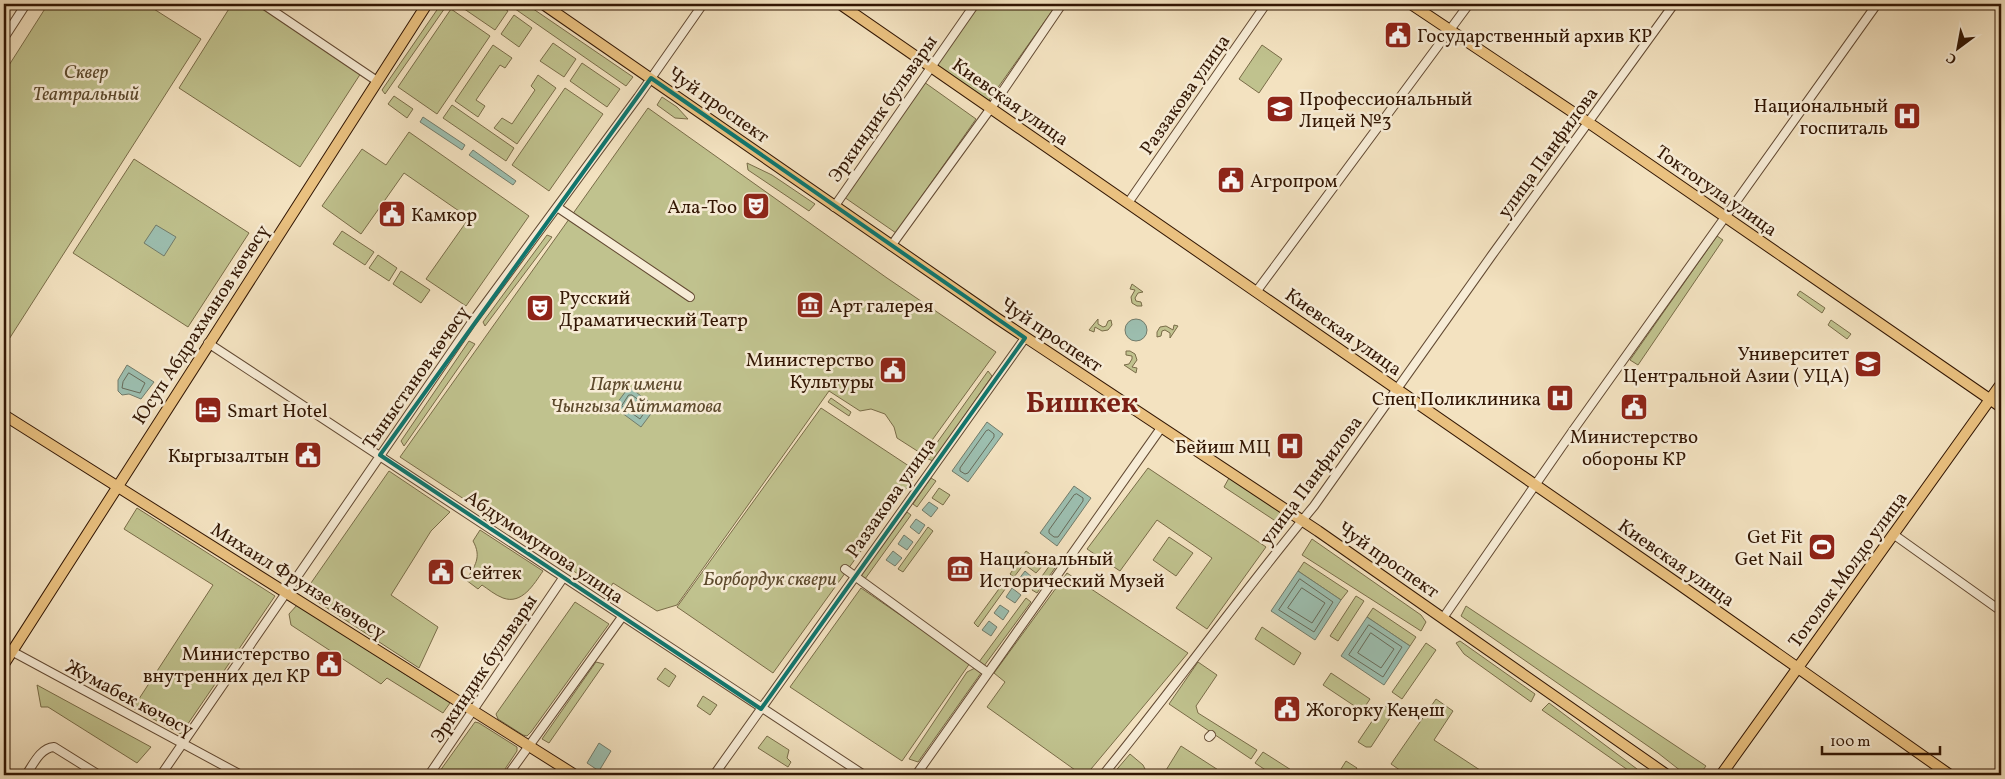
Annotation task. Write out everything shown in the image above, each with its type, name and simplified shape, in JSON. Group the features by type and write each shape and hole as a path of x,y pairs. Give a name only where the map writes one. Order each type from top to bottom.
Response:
{"main road":[{"name":"Юсуп Абдрахманов көчөсү","path":"4,664 8,649 117,486 427,4"},
{"name":"Чуй проспект","path":"544,4 834,207 1025,338 1302,521 1667,775"},
{"name":"Киевская улица","path":"840,4 1798,667 1950,775"},
{"name":"Токтогула улица","path":"1411,4 1589,123 2001,407"},
{"name":"Тоголок Молдо улица","path":"1721,775 2001,384"},
{"name":"Михаил Фрунзе көчөсү","path":"4,415 575,775"}],"street":[{"path":"4,38 26,4"},
{"path":"263,4 377,81"},
{"name":"Тыныстанов көчөсү","path":"161,775 472,322 703,4"},
{"name":"Эркиндик бульвары","path":"834,207 975,4"},
{"path":"891,246 991,108 1062,4"},
{"name":"Раззакова улица","path":"1128,203 1266,4"},
{"path":"1256,292 1469,4"},
{"name":"улица Панфилова","path":"1103,775 1152,715 1282,542 1302,521 1674,4"},
{"path":"1443,618 1535,485 1877,4"},
{"path":"557,207 690,297"},
{"name":"Раззакова улица","path":"714,775 1025,338"},
{"name":"Абдумомунова улица","path":"208,343 380,455 760,709 864,775"},
{"path":"916,775 1068,563 1161,428"},
{"path":"1893,534 2001,610"},
{"path":"845,569 988,673"},
{"name":"Эркиндик бульвары","path":"429,775 563,578"},
{"path":"508,775 622,617"},
{"name":"Жумабек көчөсү","path":"8,649 241,775"},
{"path":"26,775 41,754 47,749 54,747 99,775"}],"highlighted area":[{"path":"651,78 1025,338 761,709 380,455"}],"green space":[{"name":"Сквер Театральный","path":"48,4 146,4 201,39 4,347 4,73"},
{"path":"232,4 261,4 361,73 300,167 179,88"},
{"path":"441,4 447,5 385,94 382,90"},
{"path":"457,4 497,4 508,11 495,30"},
{"path":"508,4 526,4 633,77 626,86"},
{"path":"979,4 1057,4 987,103 935,66"},
{"path":"451,9 490,36 437,114 398,87"},
{"path":"514,15 532,28 519,47 501,34"},
{"path":"553,43 576,59 564,77 540,61"},
{"path":"493,45 512,58 505,68 500,65 476,100 485,106 478,117 455,101"},
{"path":"1262,45 1282,59 1259,93 1239,79"},
{"path":"582,63 620,89 607,107 570,81"},
{"path":"538,75 556,88 517,144 494,128 502,118 512,124 535,90 531,86"},
{"path":"924,82 976,119 896,233 844,197"},
{"path":"565,88 603,114 549,191 512,165"},
{"path":"394,96 413,109 407,118 388,104"},
{"path":"662,97 677,107 688,119 675,118 657,105"},
{"path":"452,105 514,148 506,161 443,118"},
{"name":"Парк имени Чынгыза Айтматова","path":"648,108 887,278 996,352 922,454 897,438 894,427 885,414 871,409 860,411 829,391 677,605 657,611 613,583 607,593 400,457"},
{"path":"409,132 529,216 466,306 426,279 469,218 404,173 361,234 322,206 362,149 386,165"},
{"path":"134,159 249,233 188,327 73,253"},
{"path":"747,163 772,175 815,204 809,211 748,170"},
{"path":"342,231 374,252 365,265 333,244"},
{"path":"547,235 552,237 485,326 483,322"},
{"path":"1717,236 1723,240 1638,365 1630,360"},
{"path":"378,255 397,268 389,281 369,268"},
{"path":"401,271 430,290 421,303 393,284"},
{"path":"1132,284 1143,292 1138,293 1135,298 1136,301 1141,302 1142,306 1132,303 1131,297 1135,290 1130,289"},
{"path":"1800,291 1825,308 1822,313 1797,295"},
{"path":"1098,319 1098,324 1103,327 1111,320 1112,325 1108,330 1102,331 1095,327 1094,332 1089,330"},
{"path":"1831,320 1851,334 1847,339 1828,325"},
{"path":"1174,325 1178,326 1170,338 1170,333 1165,330 1162,331 1161,336 1157,337 1160,327 1166,326 1173,330"},
{"path":"469,341 475,344 404,446 401,441"},
{"path":"1126,351 1135,354 1137,360 1132,367 1137,368 1136,373 1124,365 1129,364 1132,359 1132,356 1126,355"},
{"path":"988,371 992,376 933,461 926,458"},
{"path":"831,398 851,412 849,416 828,402"},
{"name":"Борбордук сквери","path":"821,408 918,472 773,673 677,607"},
{"path":"1148,468 1266,547 1207,629 1176,608 1212,558 1157,520 1120,571 1087,549"},
{"path":"389,471 450,512 431,531 391,595 438,627 419,668 304,593"},
{"path":"931,478 936,481 917,507 913,504"},
{"path":"1229,478 1283,514 1277,522 1224,487"},
{"path":"939,488 950,495 943,505 932,498"},
{"path":"137,508 275,596 181,734 133,708 213,585 124,529"},
{"path":"907,512 911,515 865,579 860,576"},
{"path":"928,527 933,531 903,572 898,569"},
{"path":"480,530 543,571 522,596 516,599 503,598 482,585 478,589 466,580 476,561 477,552 473,541"},
{"path":"1169,537 1193,553 1176,576 1153,560"},
{"path":"1312,539 1421,615 1426,622 1421,631 1302,555"},
{"path":"1026,551 1044,564 1036,573 1024,564 1014,577 1010,574"},
{"path":"1304,562 1348,591 1341,600 1298,571"},
{"path":"1050,565 1055,568 1037,593 1032,590"},
{"path":"1067,573 1188,653 1086,775 1082,775 987,707 1005,682 994,673"},
{"path":"1004,582 1008,585 978,627 974,623"},
{"path":"861,588 970,663 902,761 790,687"},
{"path":"1356,596 1364,601 1338,641 1330,636"},
{"path":"1026,598 1031,602 984,666 979,662"},
{"path":"575,602 609,624 531,732 527,736 523,735 498,719 496,714"},
{"path":"297,605 450,703 443,713 387,678 381,684 291,625 289,614"},
{"path":"1466,606 1706,766 1699,775 1686,775 1658,753 1461,616"},
{"path":"1373,608 1416,637 1410,646 1367,617"},
{"path":"1262,627 1301,653 1294,665 1255,639"},
{"path":"1460,641 1535,694 1531,702 1464,654 1456,643"},
{"path":"1426,643 1436,650 1402,699 1392,692"},
{"path":"596,662 604,664 549,743 542,739"},
{"path":"1198,662 1217,675 1196,706 1198,713 1257,750 1251,759 1169,704"},
{"path":"665,668 676,676 669,687 657,679"},
{"path":"975,668 981,673 918,762 909,759 967,672"},
{"path":"1331,673 1370,699 1362,711 1323,685"},
{"path":"37,685 151,747 137,763 48,707 41,707"},
{"path":"703,696 717,705 710,715 697,706"},
{"path":"1436,699 1453,711 1434,740 1483,772 1480,775 1407,775 1391,764"},
{"path":"1549,703 1645,775 1635,775 1542,710"},
{"path":"1383,705 1394,712 1371,747 1366,747 1358,742"},
{"path":"475,722 517,747 517,751 501,775 437,775"},
{"path":"767,736 789,750 787,758 791,762 788,767 758,748"},
{"path":"1181,746 1226,775 1163,775"},
{"path":"1263,752 1299,775 1273,775 1255,763"},
{"path":"1130,754 1143,765 1148,775 1112,775"},
{"path":"1346,761 1357,768 1354,773 1341,769"}],"water":[{"path":"423,117 465,145 462,150 420,122"},
{"path":"473,150 516,181 513,185 469,155"},
{"path":"156,225 176,237 164,256 144,243"},
{"path":"1136,319 1144,322 1147,330 1144,338 1136,341 1128,338 1125,330 1128,322"},
{"path":"127,365 154,382 141,399 129,394 122,395 118,391 118,380"},
{"path":"629,387 656,407 641,427 614,407"},
{"path":"987,422 1003,434 968,482 952,471"},
{"path":"1074,486 1091,498 1057,546 1040,533"},
{"path":"929,502 938,508 931,517 922,510"},
{"path":"916,519 925,525 919,534 910,527"},
{"path":"904,535 913,542 907,550 898,544"},
{"path":"893,551 902,558 895,566 886,560"},
{"path":"1025,571 1033,578 1027,586 1018,580"},
{"path":"1298,571 1341,600 1315,640 1271,611"},
{"path":"1012,588 1021,595 1015,603 1006,597"},
{"path":"1000,605 1009,611 1003,620 994,613"},
{"path":"1367,617 1410,646 1384,685 1341,656"},
{"path":"989,621 997,627 991,636 982,630"},
{"path":"599,743 611,751 599,771 587,763"}],"place":[{"name":"Государственный архив КР","path":"1398,35"},
{"name":"Профессиональный Лицей №3","path":"1280,109"},
{"name":"Национальный госпиталь","path":"1907,116"},
{"name":"Агропром","path":"1231,180"},
{"name":"Ала-Тоо","path":"756,206"},
{"name":"Камкор","path":"392,214"},
{"name":"Арт галерея","path":"810,305"},
{"name":"Русский Драматический Театр","path":"540,308"},
{"name":"Университет Центральной Азии ( УЦА)","path":"1868,364"},
{"name":"Министерство Культуры","path":"893,370"},
{"name":"Спец Поликлиника","path":"1560,398"},
{"name":"Министерство обороны КР","path":"1634,407"},
{"name":"Smart Hotel","path":"208,410"},
{"name":"Бейиш МЦ","path":"1290,446"},
{"name":"Кыргызалтын","path":"308,455"},
{"name":"Get Fit Get Nail","path":"1822,547"},
{"name":"Национальный Исторический Музей","path":"960,569"},
{"name":"Сейтек","path":"441,572"},
{"name":"Министерство внутренних дел КР","path":"329,664"},
{"name":"Жогорку Кеңеш","path":"1287,709"}],"district":[{"name":"Бишкек","path":"1082,402"}]}
